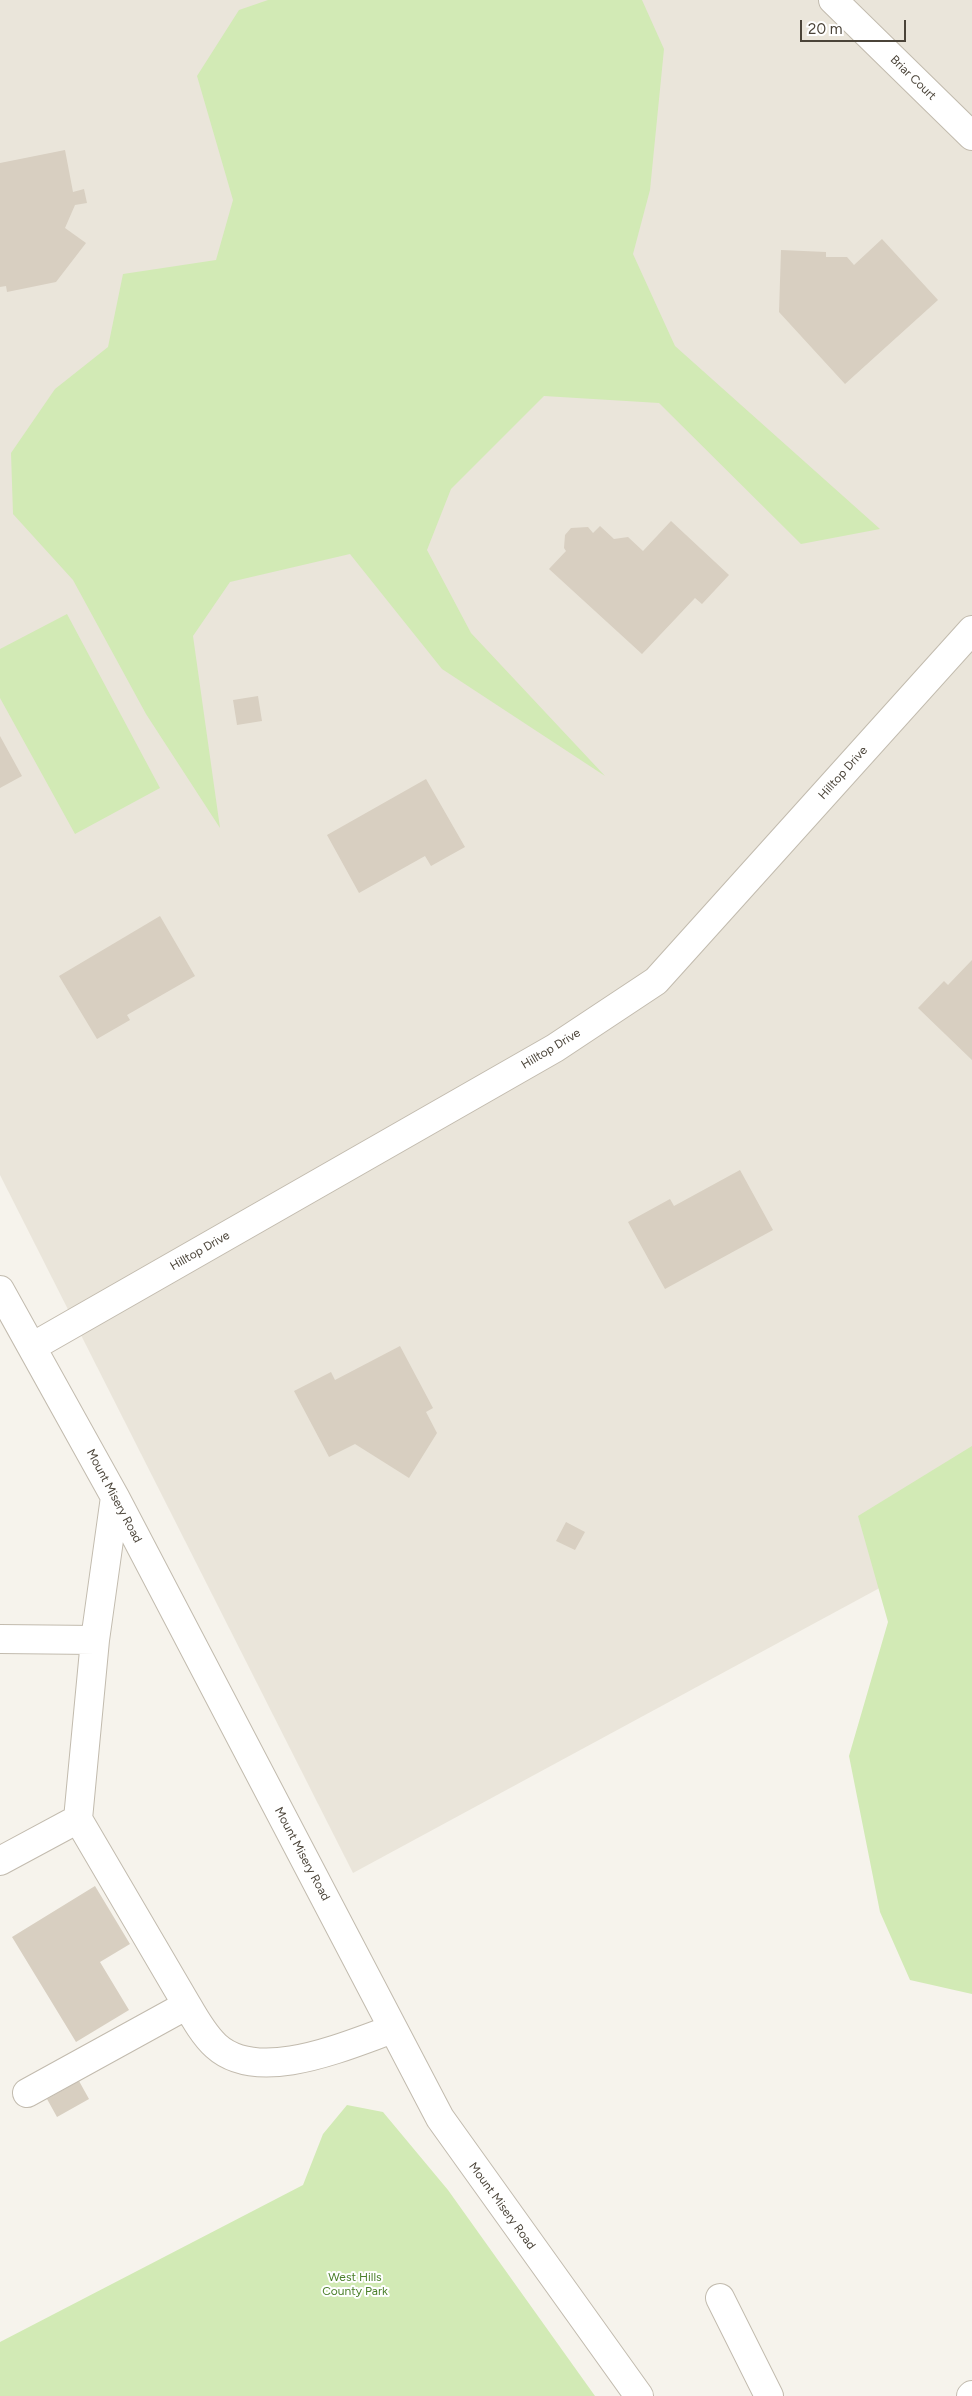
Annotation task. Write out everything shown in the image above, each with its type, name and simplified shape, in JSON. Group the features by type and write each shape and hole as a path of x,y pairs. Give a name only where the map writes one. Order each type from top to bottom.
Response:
{"street":[{"name":"Briar Court","path":"833,0 972,136"},
{"name":"Hilltop Drive","path":"32,1347 555,1048 656,982 972,630"},
{"name":"Mount Misery Road","path":"0,1290 115,1497 440,2118 639,2396"},
{"path":"115,1497 95,1640 78,1819 204,2033 217,2047 238,2058 290,2062 318,2055 392,2029"},
{"path":"0,1639 95,1640"},
{"path":"0,1861 78,1819"},
{"path":"27,2093 187,2005"},
{"path":"720,2298 769,2396"}],"shaded area":[{"path":"0,0 972,0 972,1538 353,1873 0,1175"}],"green space":[{"path":"268,0 642,0 664,49 650,190 633,254 675,346 880,529 801,544 659,403 544,396 451,489 427,550 471,633 605,776 442,669 350,554 230,582 193,636 220,828 146,714 73,580 13,514 11,453 55,389 108,347 123,274 216,260 233,200 197,76 239,10"},
{"path":"67,614 160,788 75,834 0,698 0,649"},
{"path":"972,1446 972,1994 910,1980 880,1912 849,1756 888,1622 858,1516"},
{"name":"West Hills County Park","path":"347,2105 383,2112 448,2190 595,2396 0,2396 0,2342 303,2185 323,2134"}],"building":[{"path":"65,150 73,192 84,189 87,203 75,205 65,228 86,243 56,282 7,292 6,286 0,287 0,163"},
{"path":"882,239 938,300 845,384 779,312 781,250 826,252 826,257 847,257 854,265"},
{"path":"671,521 729,575 702,604 695,598 642,654 549,569 566,551 564,548 565,535 571,528 588,527 593,533 600,526 614,539 628,537 643,551"},
{"path":"258,696 262,721 237,725 233,700"},
{"path":"0,736 22,776 0,788"},
{"path":"426,779 465,847 431,866 425,856 359,893 327,835"},
{"path":"160,916 195,976 127,1015 130,1020 97,1039 59,976"},
{"path":"972,960 972,1060 918,1008 944,981 948,985"},
{"path":"740,1170 773,1230 665,1289 628,1222 670,1199 674,1206"},
{"path":"400,1346 433,1408 426,1412 437,1433 409,1478 355,1444 329,1457 294,1391 331,1372 335,1380"},
{"path":"566,1522 585,1532 575,1550 556,1541"},
{"path":"95,1886 130,1944 100,1962 129,2010 76,2042 12,1937"},
{"path":"79,2081 89,2099 57,2117 47,2099"}]}
